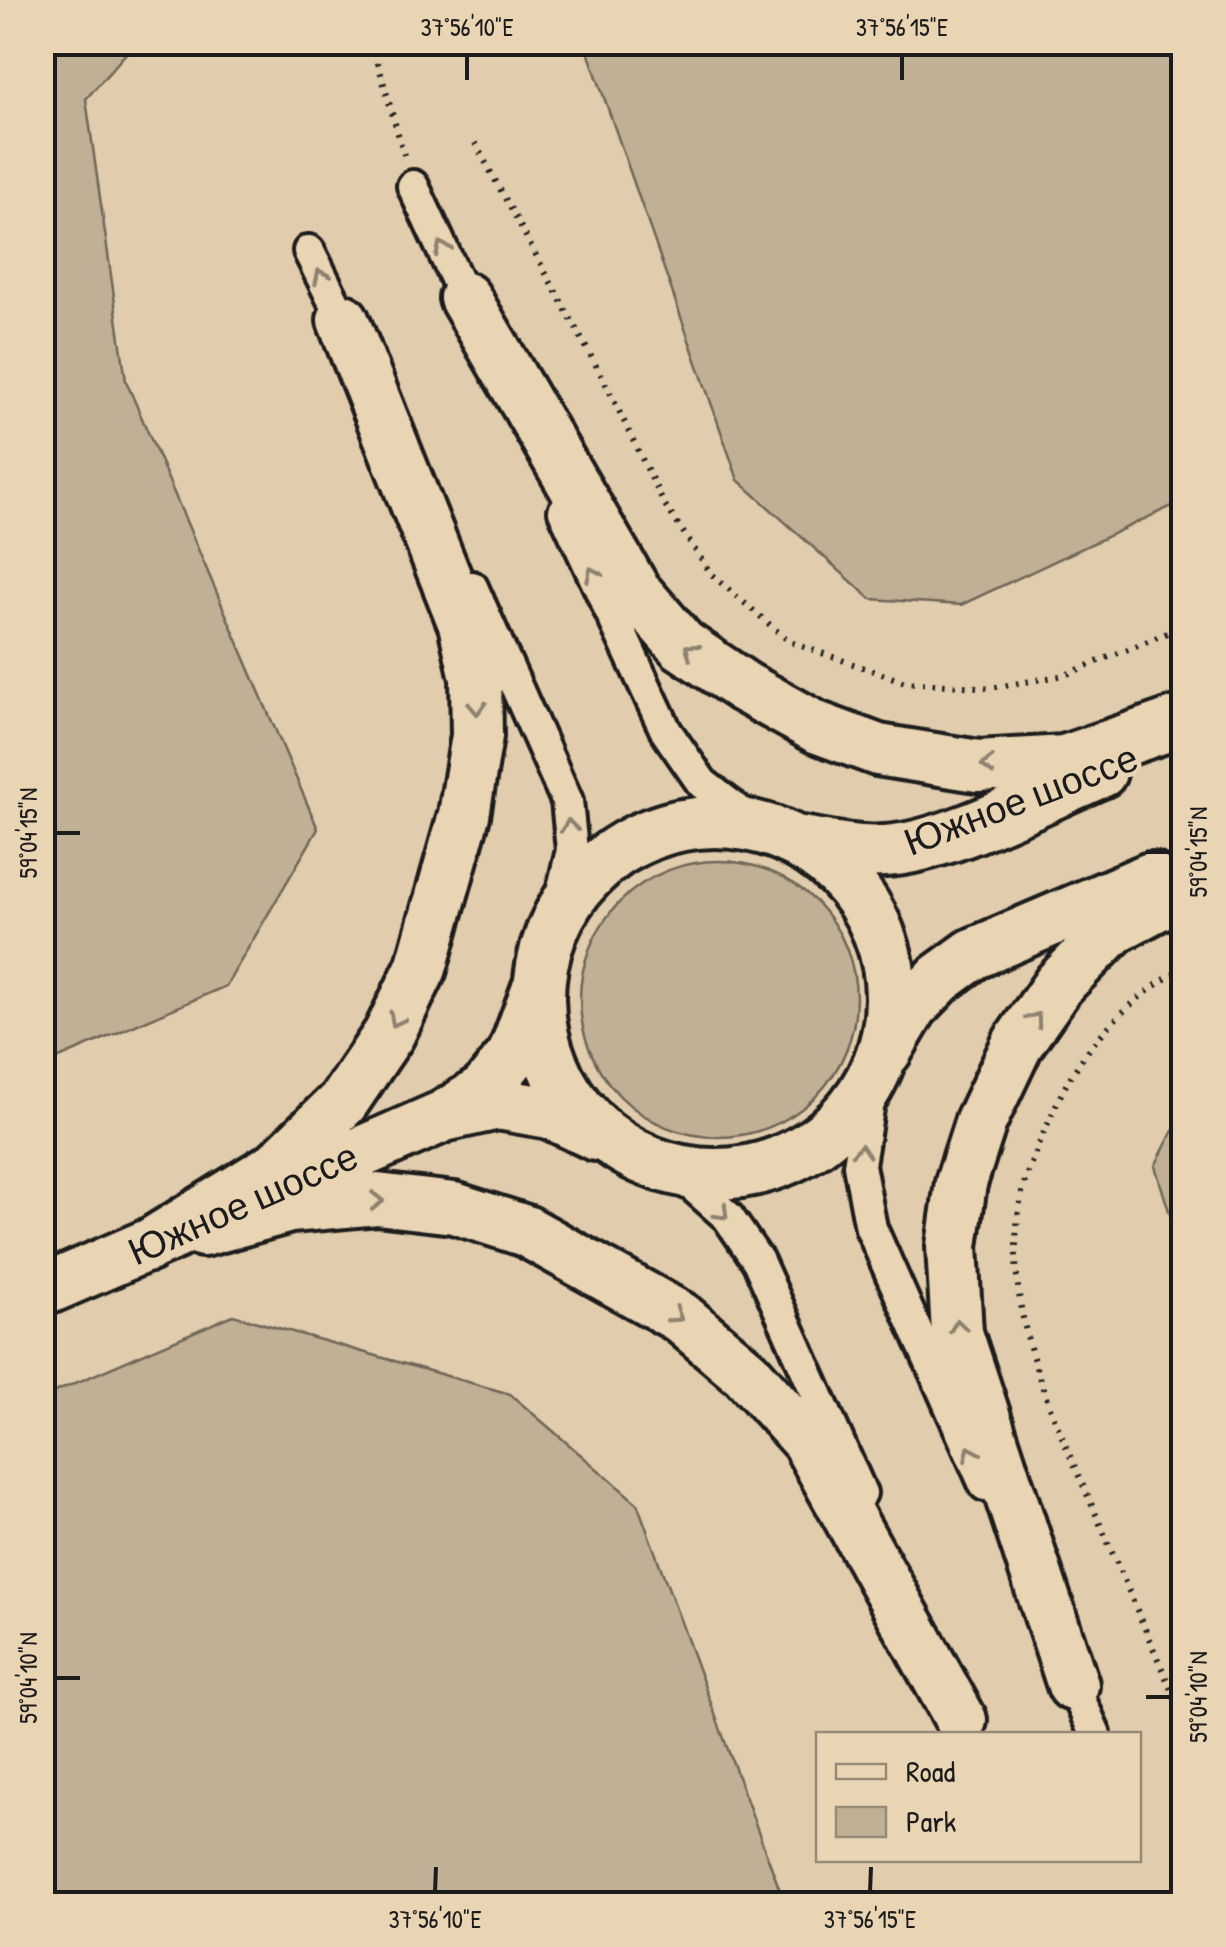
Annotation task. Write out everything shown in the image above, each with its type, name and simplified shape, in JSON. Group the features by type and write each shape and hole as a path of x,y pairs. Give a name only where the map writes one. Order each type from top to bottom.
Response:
{"main road":[{"path":"465,298 635,592 682,644 744,687 816,727 878,750 978,766 1065,761 1184,720"},
{"path":"146,1246 277,1166 343,1102 388,1034 422,968 464,815 478,736 476,678 464,624 343,320"},
{"name":"Южное шоссе","path":"627,1151 579,1112 555,1075 541,1032 538,988 543,954 555,922 590,872 640,838 698,822 847,850 888,852 936,842 1184,736"},
{"name":"Южное шоссе","path":"778,834 838,871 869,911 888,959 892,1010 877,1068"},
{"name":"Южное шоссе","path":"444,1116 498,1104 550,1112 627,1151 685,1173 730,1174 774,1165 814,1144 848,1114 912,1007 940,978 972,954 1184,864"},
{"path":"1073,1685 956,1333 952,1246 958,1199 981,1121 1018,1044 1059,984 1114,928 1184,891"},
{"name":"Южное шоссе","path":"42,1291 444,1116 485,1090 512,1055 538,988"},
{"path":"146,1246 290,1206 377,1199 454,1208 526,1231 680,1318 746,1373 807,1441 964,1727"}],"street":[{"path":"412,186 666,731 702,783 778,834"},
{"path":"309,250 450,538 567,802 572,850 555,922"},
{"path":"877,1068 859,1165 871,1228 1094,1732"},
{"path":"627,1151 692,1186 728,1217 758,1261 964,1727"}],"path":[{"path":"372,42 412,186"},
{"path":"475,143 605,382 663,502 712,574 790,642 905,682 991,688 1065,675 1184,626"},
{"path":"1184,968 1127,1008 1088,1049 1058,1099 1021,1197 1017,1250 1020,1311 1040,1384 1184,1720"}],"green space":[{"path":"43,42 135,43 86,99 126,381 318,829 226,986 43,1065"},
{"path":"585,43 1183,43 1183,501 961,605 871,599 738,480"},
{"path":"718,861 771,872 816,901 845,946 856,999 845,1052 816,1097 771,1126 718,1137 665,1126 620,1097 591,1052 580,999 591,946 620,901 665,872"},
{"path":"1184,1111 1183,1256 1155,1166"},
{"path":"233,1315 510,1394 637,1503 785,1904 43,1904 43,1397"}]}
